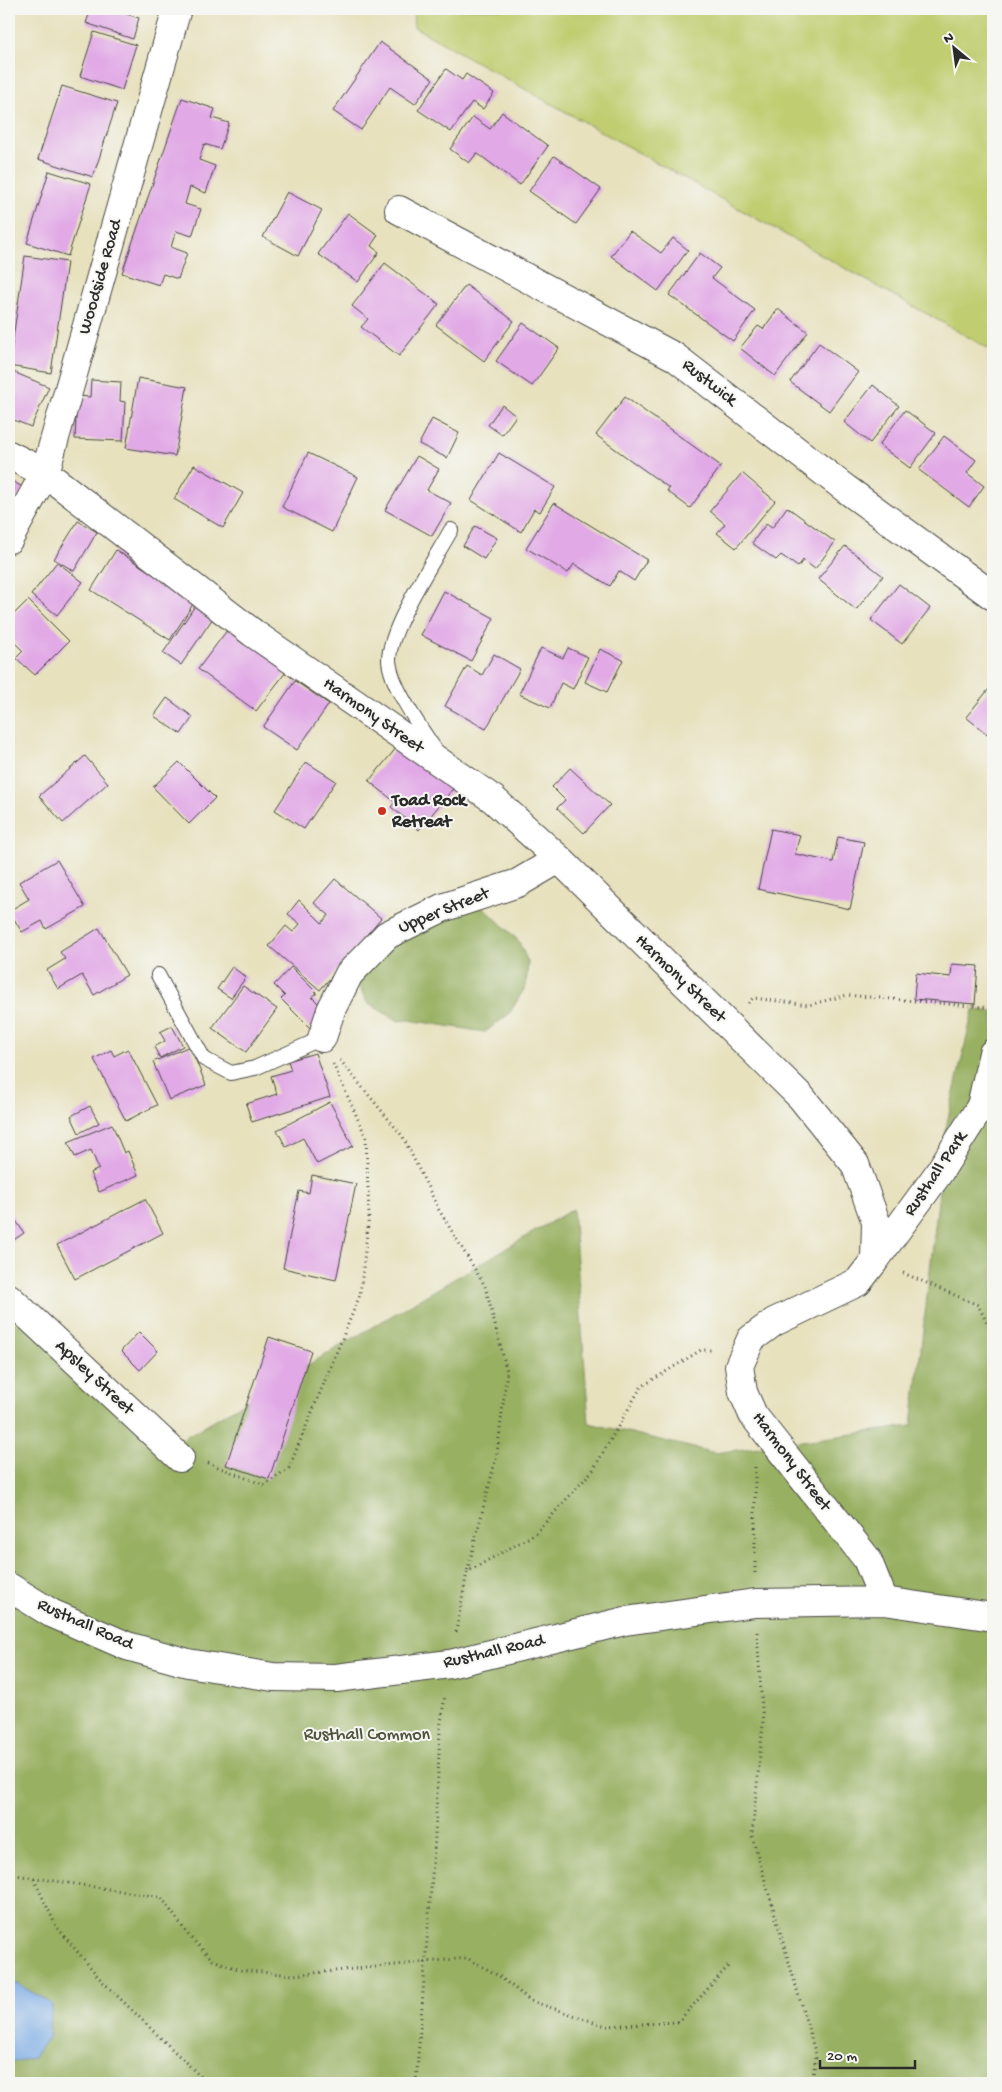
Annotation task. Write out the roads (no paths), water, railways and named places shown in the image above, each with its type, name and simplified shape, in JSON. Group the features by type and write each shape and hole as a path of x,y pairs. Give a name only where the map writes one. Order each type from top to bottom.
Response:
{"street":[{"name":"Woodside Road","path":"9,539 46,473 177,9"},
{"name":"Rustwick","path":"399,210 675,357 846,489 993,596"},
{"name":"Harmony Street","path":"9,455 46,473 253,633 492,799 559,859 801,1098 855,1164 876,1222 875,1260 858,1282 774,1322 751,1339 739,1366 743,1392 753,1415 868,1559 884,1601"},
{"name":"Upper Street","path":"322,1038 331,1010 349,974 387,935 442,908 518,882 559,859"},
{"name":"Rusthall Park","path":"875,1260 938,1174 980,1106 993,1053"},
{"name":"Apsley Street","path":"9,1298 180,1458"},
{"name":"Rusthall Road","path":"9,1587 51,1613 127,1646 188,1663 272,1677 336,1678 450,1664 625,1621 755,1603 884,1601 993,1617"}],"lane":[{"path":"446,766 409,708 394,677 389,660 392,641 404,614 451,530"},
{"path":"158,976 204,1059 231,1073 255,1068 322,1038"}],"water":[{"path":"9,1983 18,1984 52,2004 49,2036 33,2058 9,2063"}],"place":[{"name":"Toad Rock Retreat","path":"382,811"}],"park label":[{"name":"Rusthall Common","path":"367,1735"}]}
